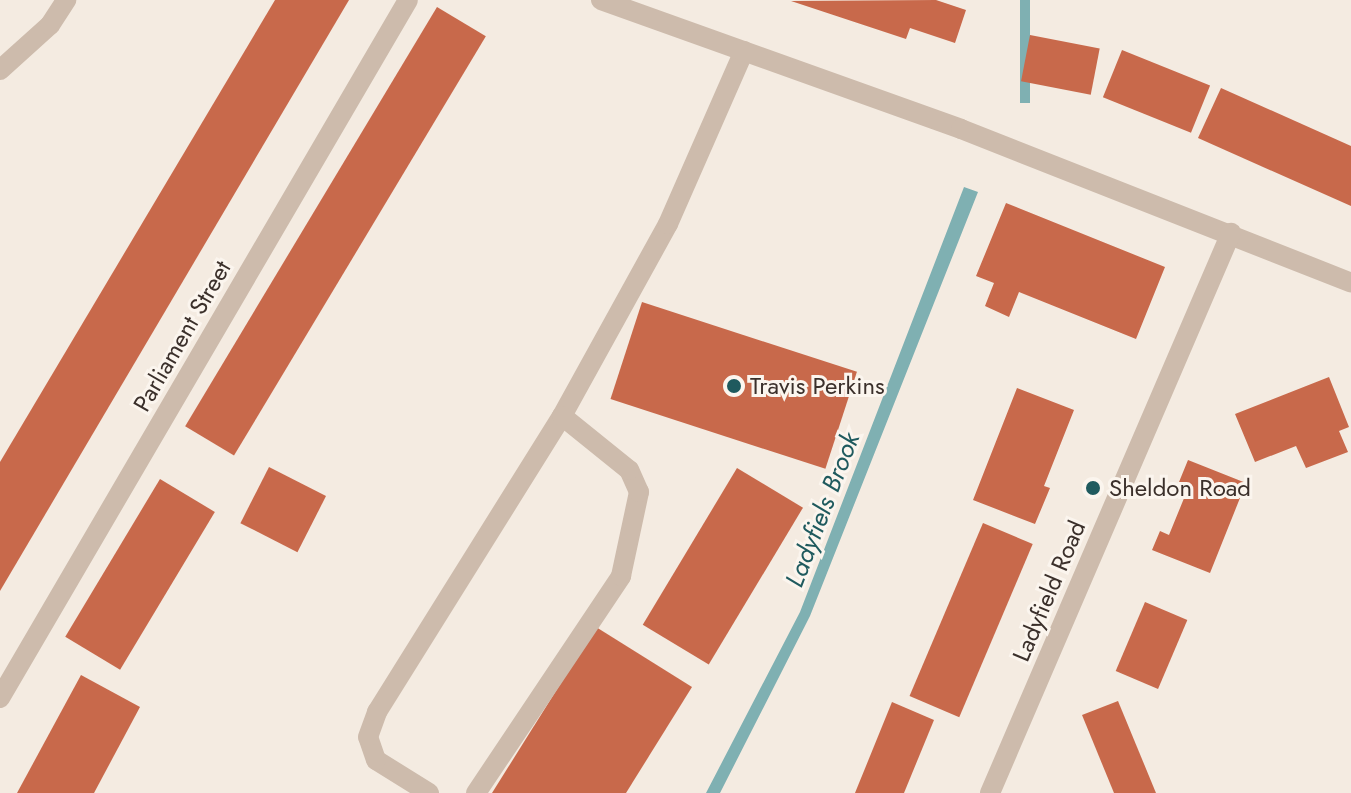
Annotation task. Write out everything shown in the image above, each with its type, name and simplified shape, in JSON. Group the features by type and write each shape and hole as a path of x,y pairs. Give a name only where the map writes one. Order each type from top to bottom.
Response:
{"street":[{"path":"0,70 50,25 66,0"},
{"name":"Parliament Street","path":"0,698 408,0"},
{"path":"601,0 649,9 744,51 1231,233 1351,283"},
{"path":"429,793 376,760 368,737 377,712 562,416 668,224 744,51"},
{"name":"Ladyfield Road","path":"990,793 1231,233"},
{"path":"476,793 621,576 639,492 629,470 562,416"}],"water":[{"path":"1020,0 1030,0 1030,103 1020,103"},
{"path":"964,187 978,192 810,616 720,793 706,793 800,612"}],"building":[{"path":"275,0 349,0 0,591 0,462"},
{"path":"936,0 966,10 955,43 910,28 906,39 791,1"},
{"path":"437,7 486,36 234,456 185,426"},
{"path":"1030,35 1100,49 1091,95 1021,81"},
{"path":"1122,50 1210,86 1191,133 1103,97"},
{"path":"1221,88 1351,146 1351,206 1198,138"},
{"path":"1006,203 1165,267 1136,339 1019,292 1009,317 985,306 994,283 976,276"},
{"name":"Travis Perkins","path":"642,302 857,372 825,469 610,399"},
{"path":"1329,377 1349,427 1339,431 1348,452 1306,468 1296,446 1255,462 1235,414"},
{"path":"1017,388 1074,410 1044,486 1050,488 1035,524 973,500"},
{"path":"1188,460 1246,483 1210,573 1152,550 1160,531 1169,535 1189,486 1179,482"},
{"path":"269,467 326,496 297,552 240,523"},
{"path":"737,468 803,508 709,665 643,625"},
{"path":"160,479 215,512 120,670 65,637"},
{"path":"983,523 1033,544 959,717 910,696"},
{"path":"1145,602 1187,620 1158,689 1116,671"},
{"path":"596,627 692,687 626,793 492,793"},
{"path":"81,675 140,707 94,793 17,793"},
{"path":"1118,701 1156,793 1114,793 1082,715"},
{"path":"892,702 934,720 904,793 855,793"}],"place":[{"name":"Travis Perkins","path":"734,386"},
{"name":"Sheldon Road","path":"1093,488"}],"water label":[{"name":"Ladyfiels Brook","path":"823,510"}]}
